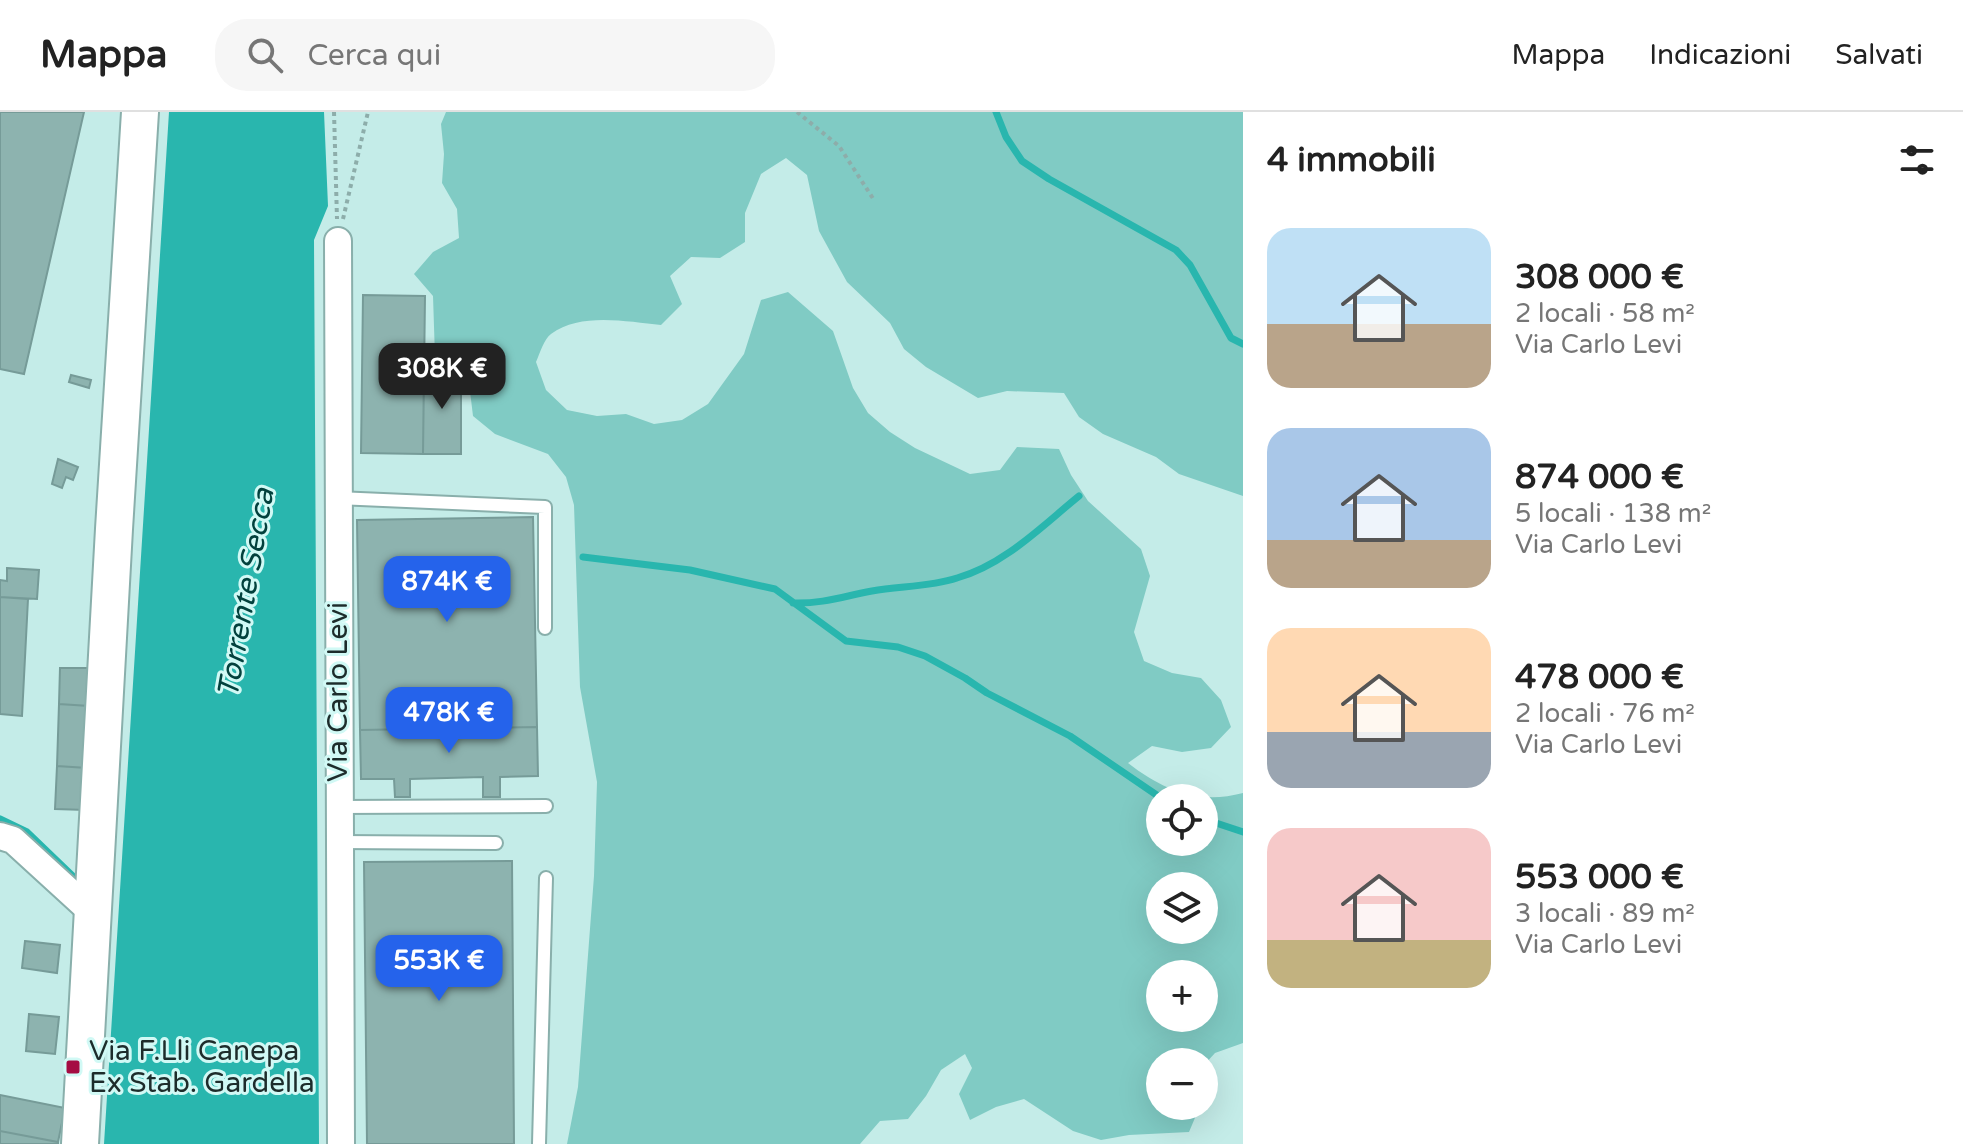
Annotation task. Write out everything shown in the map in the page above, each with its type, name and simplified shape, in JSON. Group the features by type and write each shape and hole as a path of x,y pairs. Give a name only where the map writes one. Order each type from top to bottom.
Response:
{"main road":[{"path":"80,1144 140,112"}],"street":[{"name":"Via Carlo Levi","path":"338,241 341,1144"},
{"path":"0,836 13,840 94,914"}],"lane":[{"path":"337,498 545,507 545,628"},
{"path":"338,807 546,806"},
{"path":"338,842 496,843"},
{"path":"539,1144 546,878"}],"path":[{"path":"334,112 338,241"},
{"path":"338,241 368,112"},
{"path":"797,112 839,146 874,200"}],"shaded area":[{"path":"446,112 1243,112 1243,496 1179,474 1156,457 1103,434 1079,417 1064,393 1007,391 978,398 926,367 904,349 890,323 847,282 819,231 807,175 786,158 761,174 745,213 745,242 720,258 691,257 670,276 682,304 661,325 604,320 576,323 549,336 536,362 546,390 567,410 597,416 626,414 654,424 682,420 708,404 744,354 761,300 788,292 833,331 853,388 868,413 915,448 970,474 1000,470 1017,447 1059,449 1088,501 1141,549 1150,576 1134,632 1144,661 1172,673 1201,678 1221,700 1231,727 1211,748 1182,752 1152,746 1128,763 1160,784 1146,784 1146,856 1218,856 1218,797 1243,793 1243,1043 1218,1052 1218,1048 1146,1048 1146,1120 1194,1120 1189,1132 1129,1135 1101,1140 1073,1131 1024,1099 996,1107 970,1120 959,1094 972,1068 965,1054 941,1070 908,1119 880,1121 860,1144 567,1144 578,1087 594,876 597,782 580,687 574,505 566,477 548,454 495,434 473,416 466,358 435,357 433,296 414,274 433,252 459,238 457,209 442,183 444,154 441,124"}],"water":[{"name":"Torrente Secca","path":"169,112 324,112 328,206 314,240 319,1144 104,1144"}],"building":[{"path":"0,112 84,112 24,374 0,369"},
{"path":"363,295 425,296 423,454 361,453"},
{"path":"424,368 461,368 461,454 423,454"},
{"path":"71,375 91,380 89,388 69,382"},
{"path":"58,459 78,467 73,480 66,477 62,488 52,484"},
{"path":"533,517 537,727 360,730 357,520"},
{"path":"7,568 39,570 37,599 0,597 0,580 7,581"},
{"path":"0,597 28,599 22,716 0,714"},
{"path":"60,668 91,668 89,706 59,704"},
{"path":"59,704 89,706 87,768 57,766"},
{"path":"537,727 538,776 500,777 500,797 483,797 483,777 410,779 410,797 395,797 394,779 361,779 360,730"},
{"path":"57,766 87,768 86,810 55,809"},
{"path":"512,861 514,1144 367,1144 364,862"},
{"path":"25,941 60,945 57,973 22,968"},
{"path":"29,1014 59,1017 55,1054 26,1051"},
{"path":"0,1095 65,1108 58,1142 0,1131"},
{"path":"0,1131 58,1142 58,1144 0,1144"}],"waterway":[{"path":"996,112 1006,137 1022,161 1176,250 1190,265 1231,338 1243,344"},
{"path":"793,603 936,583 974,572 1022,543 1079,496"},
{"path":"583,557 690,570 775,589 846,641 898,647 925,656 987,693 1070,736 1146,788"},
{"path":"0,819 27,832 79,882"},
{"path":"1218,824 1243,832"}],"place":[{"name":"Via F.Lli Canepa Ex Stab. Gardella","path":"73,1067"}]}
